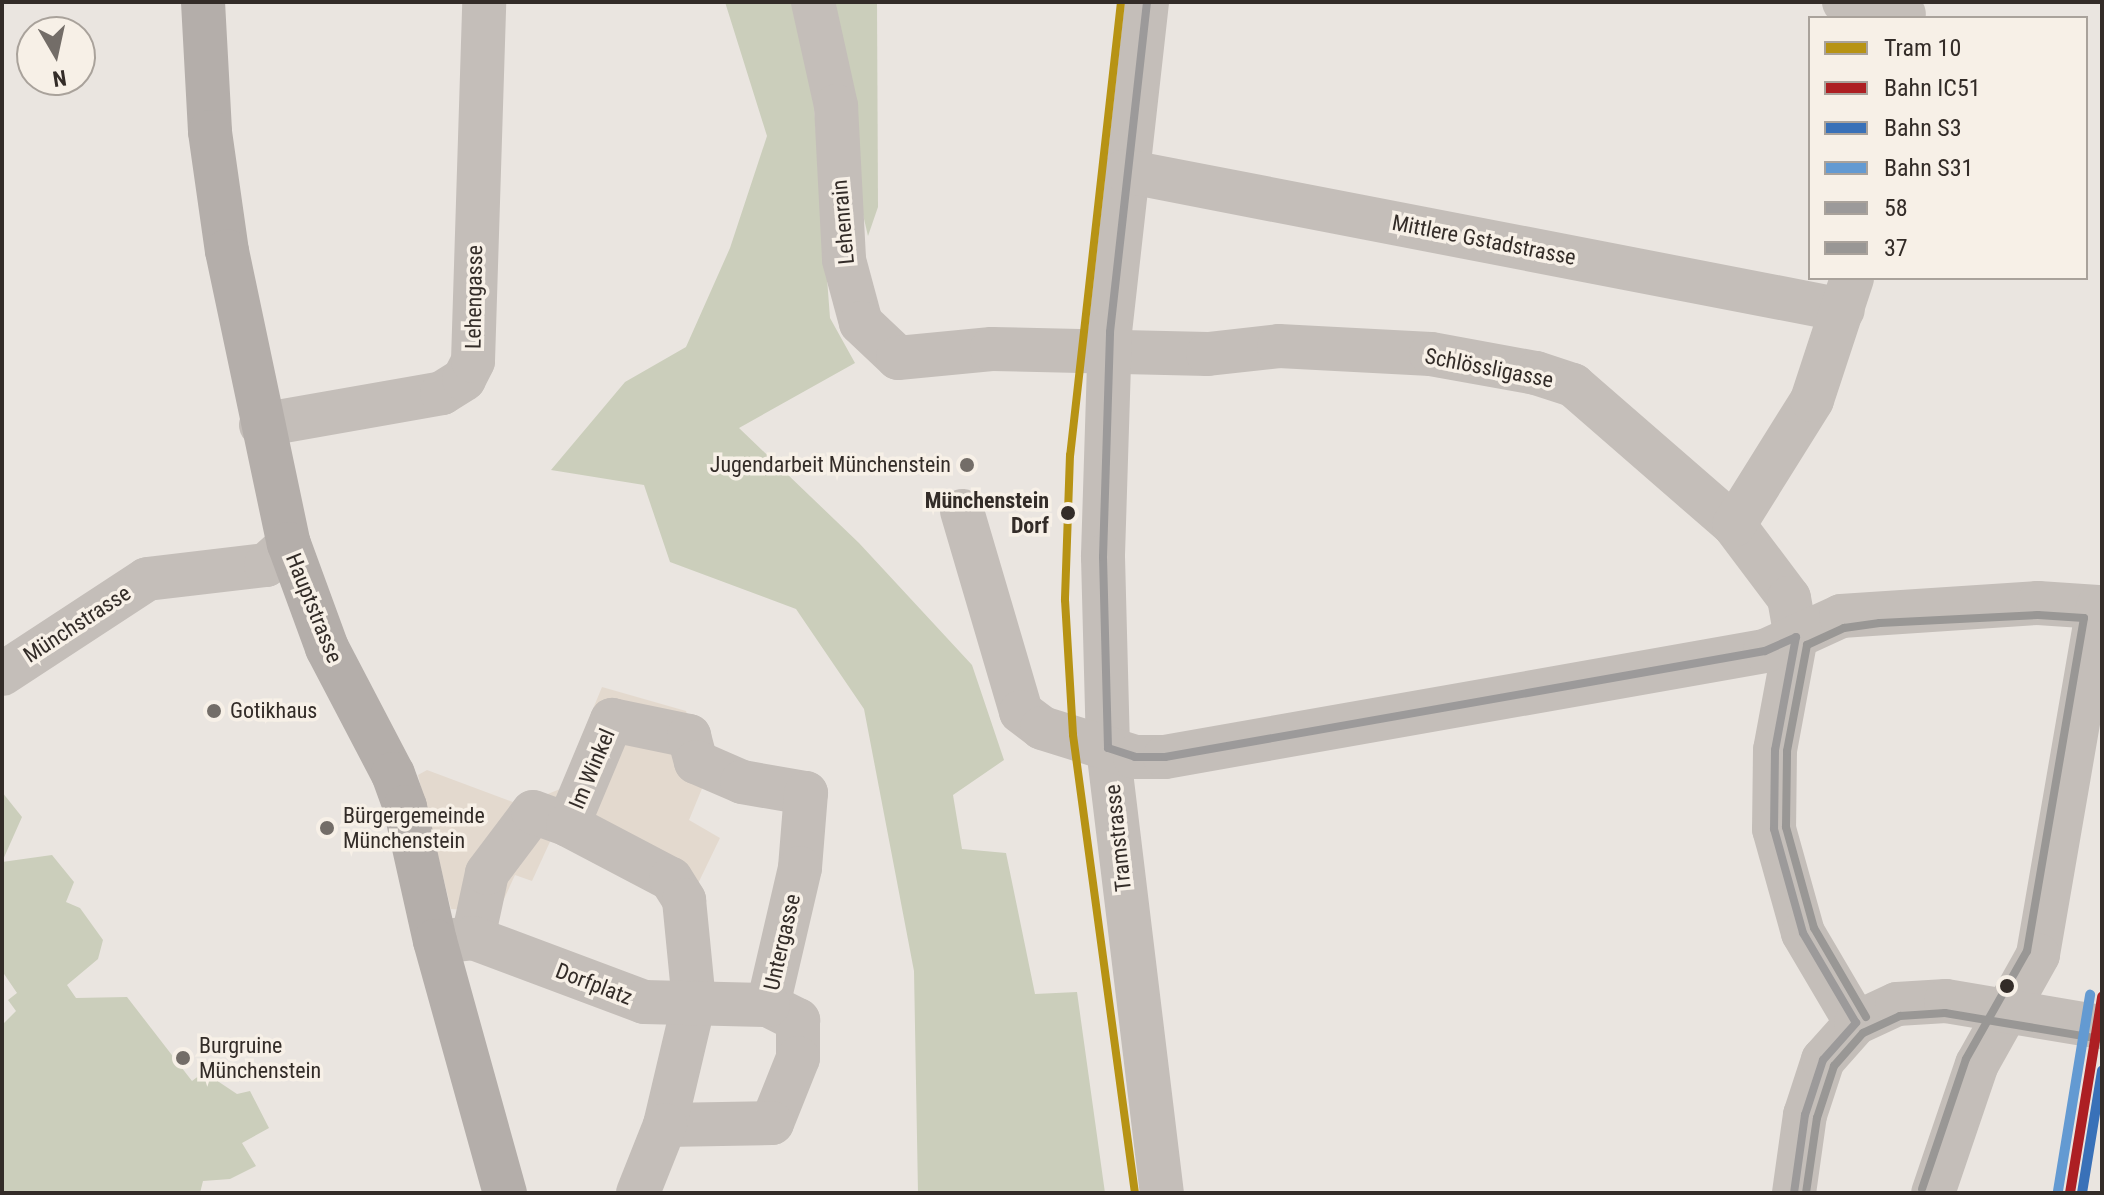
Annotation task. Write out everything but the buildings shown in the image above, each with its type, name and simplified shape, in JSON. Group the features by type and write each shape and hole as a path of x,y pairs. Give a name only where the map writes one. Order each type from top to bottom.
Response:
{"main road":[{"name":"Hauptstrasse","path":"203,2 210,132 240,328 289,544 327,648 393,774 454,940 505,1193"}],"street":[{"name":"Lehengasse","path":"261,425 442,393 464,379 473,361 484,2"},
{"name":"Lehenrain","path":"813,2 836,106 844,260 861,323 898,358 992,349 1109,353"},
{"name":"Tramstrasse","path":"1147,2 1125,171 1109,353 1103,557 1108,748 1162,1193"},
{"path":"1844,2 1904,11"},
{"name":"Mittlere Gstadstrasse","path":"1125,171 1847,294"},
{"path":"1734,525 1812,400 1847,294"},
{"name":"Schlössligasse","path":"1109,353 1208,354 1279,346 1431,354 1536,373 1573,385 1734,525 1789,598 1796,637"},
{"path":"962,511 1021,712 1042,728 1135,757 1165,757 1765,651 1841,616 1879,611 2038,603 2098,607 2038,955 1977,1064 1933,1193"},
{"name":"Münchstrasse","path":"2,674 147,579 266,565 289,544"},
{"path":"1796,637 1775,750 1774,829 1803,933 1856,1023"},
{"name":"Im Winkel","path":"568,825 612,720 689,736 696,762"},
{"name":"Untergasse","path":"665,1125 772,1123 798,1058 798,1020 768,1005 800,868 806,793 742,782 696,762"},
{"path":"454,940 487,873 533,812 568,825 671,879 684,900 694,1002 665,1125 638,1193"},
{"name":"Dorfplatz","path":"454,940 644,1002 768,1005"},
{"path":"1796,1176 1823,1060 1856,1023 1897,1004 1946,1001 2102,1027"}],"green space":[{"path":"725,2 799,2 810,52 830,318 855,363 739,428 859,543 972,665 1004,760 953,795 962,849 1006,853 1035,994 1077,992 1105,1193 918,1193 914,971 864,709 796,609 670,562 644,485 551,470 625,382 686,347 730,248 767,136"},
{"path":"813,2 877,2 878,207 868,236"},
{"path":"2,792 22,817 2,862"},
{"path":"52,855 74,882 66,902 80,908 103,940 98,959 67,985 76,998 127,997 192,1081 204,1072 237,1094 250,1091 269,1128 242,1143 256,1166 230,1179 203,1181 200,1193 2,1193 2,1025 16,1011 8,1000 17,993 2,971 2,862"}],"shaded area":[{"path":"602,687 686,711 708,774 689,820 720,838 692,896 554,833 532,881 515,875 498,912 451,909 418,775 427,770 521,805 560,789"}],"tram line":[{"name":"10","path":"1121,2 1070,455 1065,600 1073,735 1135,1193"}],"rail line":[{"name":"S31","path":"2058,1191 2090,995"},
{"name":"IC51","path":"2070,1193 2102,997"},
{"name":"S3","path":"2082,1193 2102,1071"}],"transit line":[{"name":"58","path":"1108,748 1103,557 1110,332 1147,2"},
{"name":"37","path":"1866,1017 1814,928 1786,827 1787,751 1807,645 1844,628 1880,623 2038,615 2084,618 2027,951 1966,1059 1922,1189"},
{"name":"58","path":"1796,637 1775,750 1774,829 1803,933 1856,1023"},
{"name":"58","path":"1108,748 1135,757 1165,757 1765,651 1796,637"},
{"name":"37","path":"1806,1193 1817,1118 1834,1066 1863,1033 1900,1016 1945,1013 2100,1039"},
{"name":"58","path":"1794,1193 1805,1115 1823,1060 1856,1023"}],"place":[{"name":"Jugendarbeit Münchenstein","path":"967,465"},
{"name":"Münchenstein Dorf","path":"1068,513"},
{"name":"Gotikhaus","path":"214,711"},
{"name":"Bürgergemeinde Münchenstein","path":"327,828"},
{"name":"Burgruine Münchenstein","path":"183,1058"}]}
